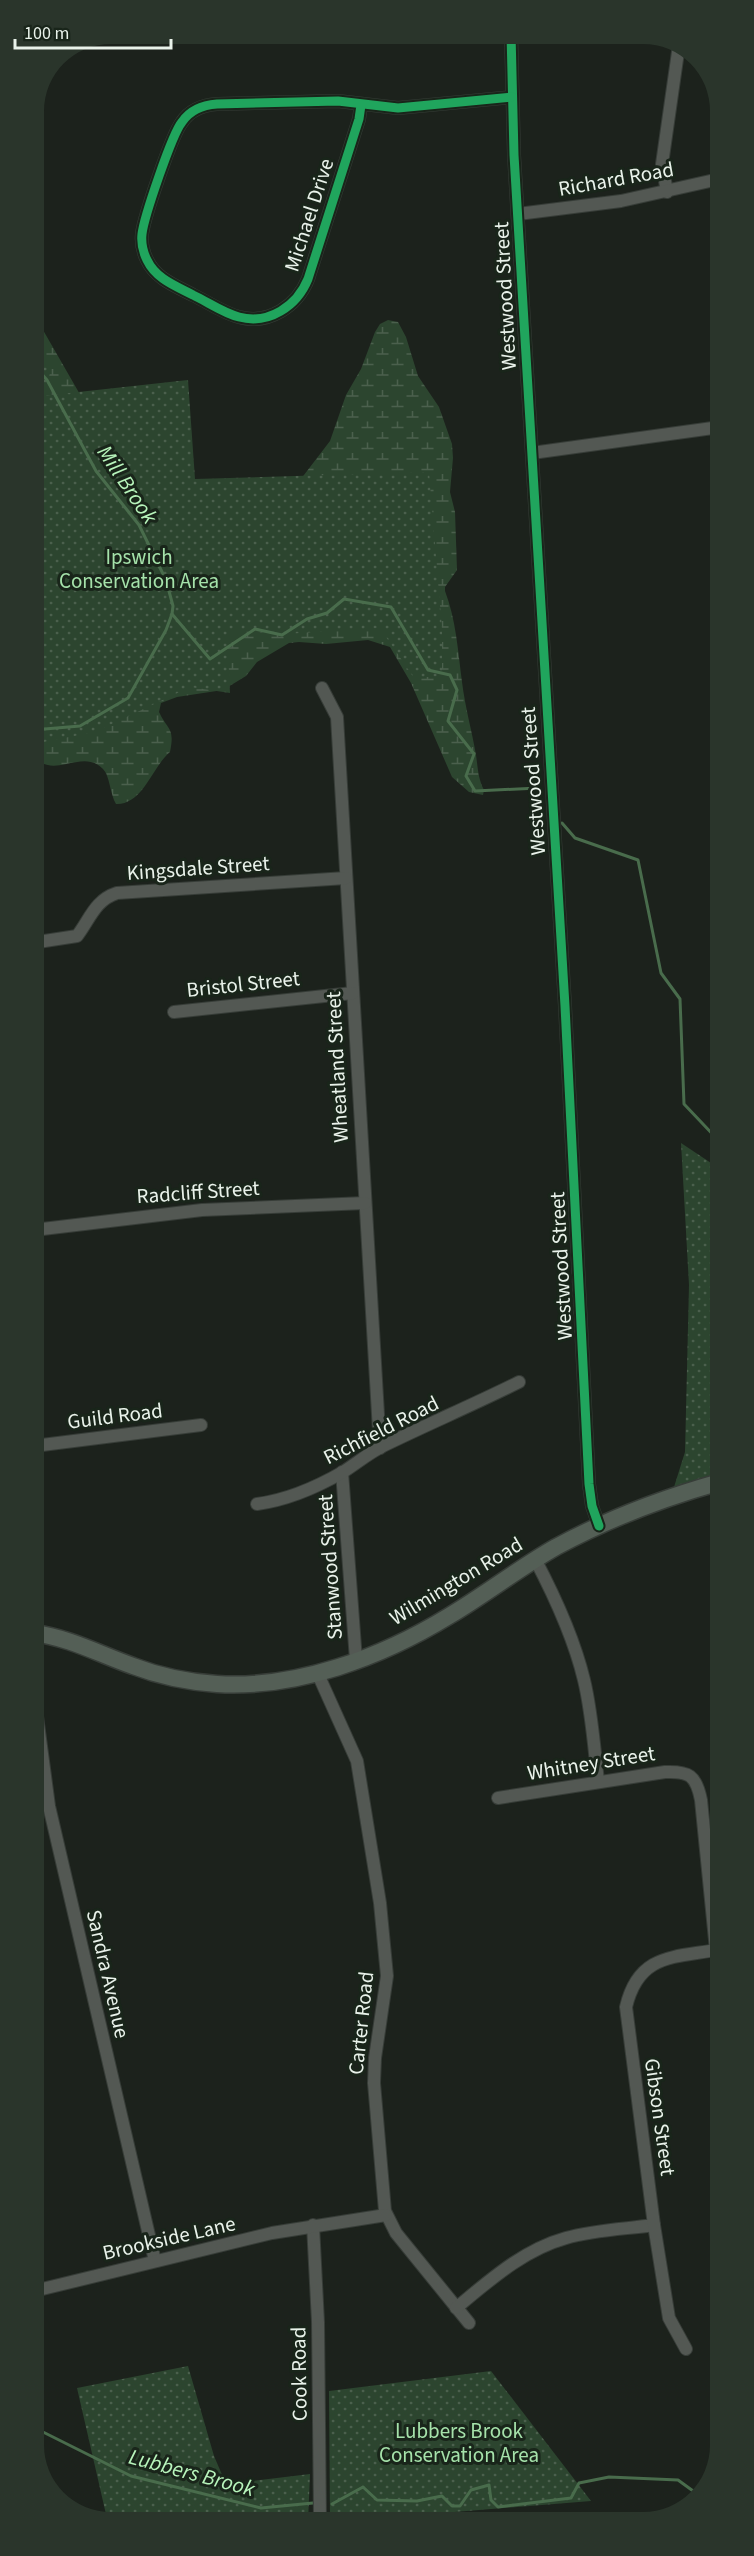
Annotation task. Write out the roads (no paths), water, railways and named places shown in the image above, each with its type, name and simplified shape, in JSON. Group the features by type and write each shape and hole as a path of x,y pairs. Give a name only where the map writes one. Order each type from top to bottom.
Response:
{"main road":[{"name":"Wilmington Road","path":"44,1635 77,1643 146,1671 192,1681 230,1684 261,1683 317,1672 407,1640 535,1559 599,1526 659,1501 711,1485"}],"street":[{"name":"Westwood Street","path":"511,44 518,214 566,1017 589,1484 592,1506 599,1526"},
{"path":"667,192 662,170 662,156 678,53"},
{"name":"Michael Drive","path":"361,105 359,119 308,279 298,296 284,310 258,318 238,317 167,281 150,267 142,246 143,230 174,136 181,123 203,106 338,101 408,108 512,98"},
{"name":"Richard Road","path":"518,214 612,203 711,181"},
{"path":"532,453 711,428"},
{"name":"Wheatland Street","path":"322,688 337,717 380,1448"},
{"name":"Kingsdale Street","path":"44,941 76,936 97,905 105,898 117,893 346,878"},
{"name":"Bristol Street","path":"174,1012 353,993"},
{"name":"Radcliff Street","path":"44,1229 190,1210 365,1203"},
{"name":"Richfield Road","path":"257,1504 283,1499 342,1472 380,1448 519,1382"},
{"name":"Guild Road","path":"44,1445 201,1425"},
{"name":"Stanwood Street","path":"342,1472 356,1660"},
{"path":"535,1559 552,1594 578,1660 589,1705 598,1781"},
{"name":"Carter Road","path":"317,1672 357,1761 380,1903 387,1982 377,2043 374,2083 386,2215 396,2233 469,2323"},
{"name":"Whitney Street","path":"498,1798 665,1772 690,1774 698,1788 701,1800 711,1888"},
{"name":"Sandra Avenue","path":"44,1778 57,1843 155,2261"},
{"name":"Gibson Street","path":"686,2349 669,2321 626,2007 633,1986 651,1965 666,1958 711,1950"},
{"name":"Brookside Lane","path":"44,2289 313,2225 386,2215"},
{"path":"456,2308 511,2264 547,2244 577,2236 654,2224"},
{"name":"Cook Road","path":"313,2225 318,2322 320,2512"}],"waterway":[{"name":"Mill Brook","path":"44,377 96,471 139,525 166,580 173,606 166,630 128,698 80,726 44,729"},
{"path":"172,614 210,659 255,629 282,635 307,619 327,613 344,599 391,607 428,670 450,675 457,690 448,721 474,754 466,776 475,791 538,788"},
{"path":"562,823 575,838 638,860 661,973 680,999 684,1104 711,1132"},
{"name":"Lubbers Brook","path":"44,2432 131,2476 261,2508 313,2503"},
{"name":"Lubbers Brook","path":"332,2504 363,2487 377,2500 417,2501 442,2496 452,2506 460,2506 471,2490 489,2485 491,2500 498,2507 571,2498 579,2483 609,2477 678,2480 693,2491"}],"park label":[{"name":"Ipswich Conservation Area","path":"139,569"},
{"name":"Lubbers Brook Conservation Area","path":"459,2443"}]}
